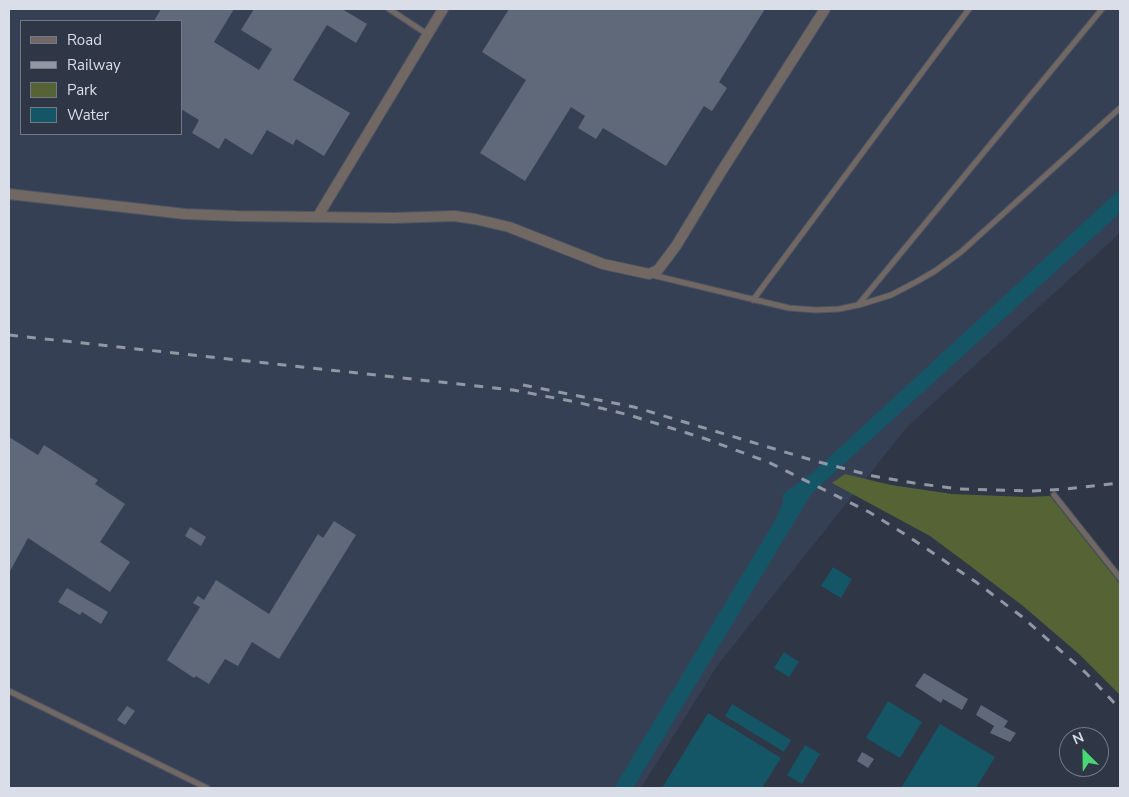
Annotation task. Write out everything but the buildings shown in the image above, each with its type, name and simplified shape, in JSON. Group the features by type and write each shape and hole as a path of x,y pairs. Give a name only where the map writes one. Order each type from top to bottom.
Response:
{"street":[{"path":"318,216 443,9"},
{"path":"9,194 185,214 393,218 454,216 509,227 603,264 649,274 658,270 676,246 825,9"}],"lane":[{"path":"390,9 427,34"},
{"path":"753,300 969,9"},
{"path":"858,305 1102,9"},
{"path":"649,274 789,308 839,309 891,295 935,271 961,252 1120,108"},
{"path":"1054,496 1120,578"},
{"path":"9,691 207,788"}],"shaded area":[{"path":"9,9 1120,9 1120,233 907,427 717,666 641,788 9,788"}],"green space":[{"path":"845,474 891,485 952,494 1050,496 1120,584 1120,695 1079,654 1023,606 930,536 832,483"}],"water":[{"path":"1120,189 1120,213 812,493 633,788 614,788 777,517 783,502 783,494 811,474"},
{"path":"833,567 852,579 841,598 821,586"},
{"path":"784,652 799,662 789,677 774,668"},
{"path":"888,701 922,722 900,758 866,738"},
{"path":"732,704 791,740 784,752 725,716"},
{"path":"708,713 781,758 762,788 662,788"},
{"path":"940,724 995,757 976,788 901,788"},
{"path":"805,745 820,754 802,784 787,775"}],"railway":[{"path":"9,335 513,390 576,402 629,415 703,438 768,462 869,512 906,535 976,582 1021,616 1086,673 1120,709"},
{"path":"523,385 634,407 815,461 873,476 914,483 958,489 1033,491 1120,483"}]}
